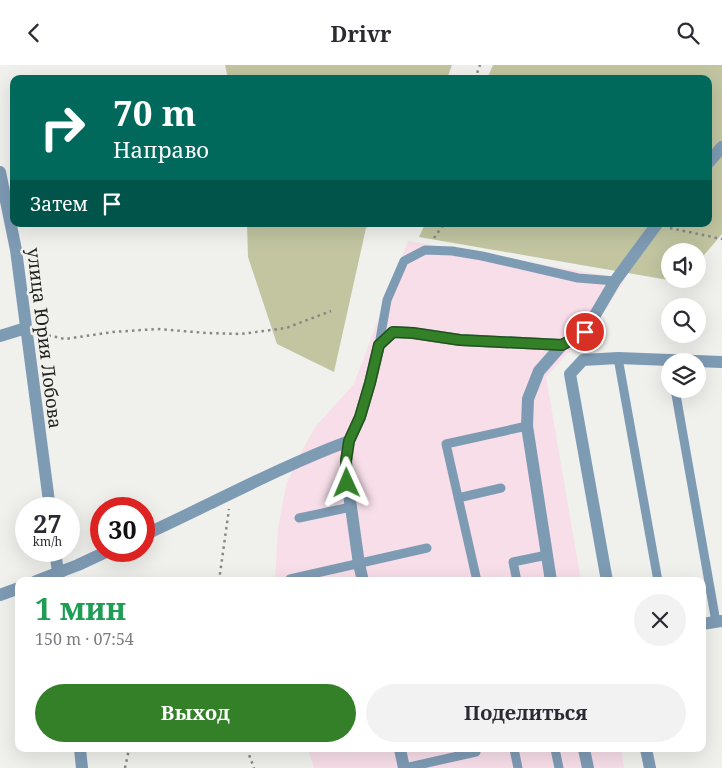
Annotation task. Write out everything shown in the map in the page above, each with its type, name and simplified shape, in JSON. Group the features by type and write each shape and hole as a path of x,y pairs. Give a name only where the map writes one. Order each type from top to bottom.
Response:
{"street":[{"path":"712,159 722,147"},
{"name":"улица Юрия Лобова","path":"0,172 10,220"},
{"name":"улица Юрия Лобова","path":"11,227 16,249 48,497"},
{"path":"551,577 527,426 528,399 539,371 562,345 585,332 615,281 655,227"},
{"path":"0,336 26,329"},
{"path":"362,577 347,483 346,461 349,441 360,417 379,345 393,332 460,340 562,345"},
{"path":"607,577 570,374 582,360 618,358 661,360"},
{"path":"706,363 722,364"},
{"path":"155,530 324,450 349,441"},
{"path":"57,562 59,577 90,561"},
{"path":"0,595 15,589"},
{"path":"706,623 719,621"},
{"path":"80,752 82,768"},
{"path":"401,752 404,768"},
{"path":"585,752 588,768"},
{"path":"647,752 650,768"}],"lane":[{"path":"379,345 387,300 404,261 426,250 452,251 578,278 615,281"},
{"path":"618,358 657,577"},
{"path":"677,398 719,621"},
{"path":"475,577 446,444 527,426"},
{"path":"458,498 501,488"},
{"path":"299,518 352,507"},
{"path":"299,577 427,548"},
{"path":"516,577 513,562 547,555"},
{"path":"404,768 476,752"},
{"path":"515,752 518,768"},
{"path":"556,752 559,768"}],"path":[{"path":"665,227 722,239"},
{"path":"26,329 65,339 87,335 157,329 241,334 286,328 331,311"},
{"path":"219,577 231,493"},
{"path":"125,768 128,752"},
{"path":"249,752 254,768"}],"shaded area":[{"path":"408,241 625,279 589,335 565,356 546,377 580,577 275,577 278,529 286,485 315,427 354,384"},
{"path":"309,752 621,752 624,768 314,768"}],"green space":[{"path":"225,65 452,65 448,75 227,75"},
{"path":"493,65 722,65 722,234 706,253 706,243 661,243 661,279 419,237 424,227 712,227 712,75 489,75"},
{"path":"247,227 368,227 366,228 334,372 277,344 248,257"}],"route":[{"path":"347,483 346,461 349,441 360,417 379,345 393,332 460,340 562,345 585,332"}]}
